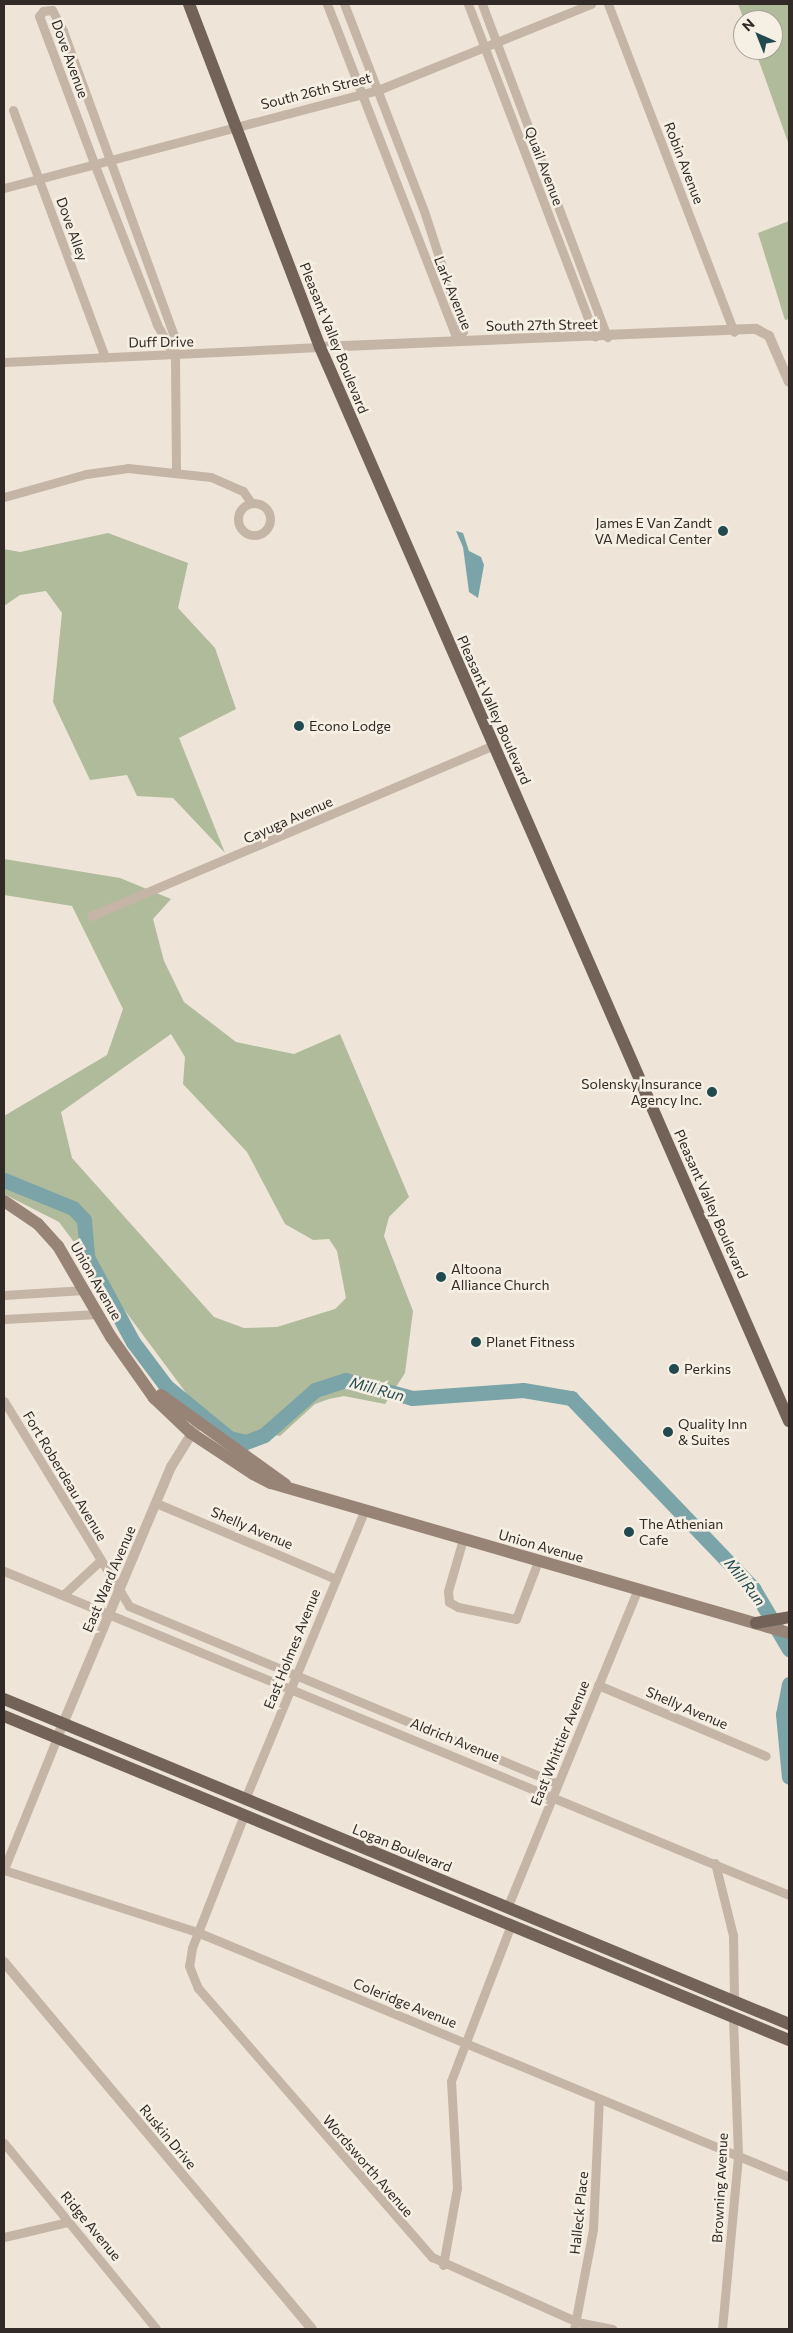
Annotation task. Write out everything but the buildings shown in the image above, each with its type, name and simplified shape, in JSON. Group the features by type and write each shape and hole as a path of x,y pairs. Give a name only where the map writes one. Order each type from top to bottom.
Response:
{"main road":[{"name":"Pleasant Valley Boulevard","path":"189,4 320,347 789,1421"},
{"name":"Union Avenue","path":"4,1201 38,1224 58,1246 98,1314 151,1389 194,1429 285,1484 463,1539 762,1623 789,1633"},
{"path":"762,1623 786,1618"},
{"name":"Logan Boulevard","path":"4,1699 789,2024"},
{"path":"4,1716 789,2040"}],"street":[{"name":"Lark Avenue","path":"327,4 457,340"},
{"name":"Lark Avenue","path":"344,4 378,90 460,321 462,331 457,340"},
{"name":"Quail Avenue","path":"468,4 595,338"},
{"name":"Quail Avenue","path":"482,4 607,337"},
{"name":"South 26th Street","path":"4,188 235,125 378,90 591,4"},
{"name":"Robin Avenue","path":"608,4 734,332"},
{"name":"Dove Avenue","path":"175,357 157,324 39,16 49,9 63,31 174,336 175,357 176,471"},
{"name":"Dove Alley","path":"13,110 106,357"},
{"path":"520,142 532,137"},
{"name":"South 27th Street","path":"320,347 457,340 595,338 764,332 789,382"},
{"name":"Duff Drive","path":"4,362 106,357 175,357 320,347"},
{"path":"4,497 86,474 128,468 176,471 224,482 243,491 251,503"},
{"name":"Cayuga Avenue","path":"91,916 493,745"},
{"path":"4,1294 84,1290"},
{"path":"4,1319 98,1314"},
{"name":"Fort Roberdeau Avenue","path":"4,1401 119,1591"},
{"name":"East Ward Avenue","path":"57,1738 156,1503 194,1429"},
{"name":"Shelly Avenue","path":"156,1503 336,1579"},
{"name":"East Holmes Avenue","path":"246,1800 365,1510"},
{"path":"463,1539 448,1591 449,1602 458,1607 516,1619 538,1561"},
{"path":"63,1596 100,1561"},
{"name":"Aldrich Avenue","path":"4,1572 292,1688 789,1895"},
{"name":"East Whittier Avenue","path":"507,1908 638,1588"},
{"name":"Aldrich Avenue","path":"119,1591 129,1606 558,1784"},
{"name":"Shelly Avenue","path":"598,1686 766,1756"},
{"path":"4,1869 57,1738"},
{"name":"Wordsworth Avenue","path":"244,1815 197,1932 189,1966 198,1988 388,2211 443,2265 576,2326 612,2329"},
{"path":"715,1863 733,1935 734,2002"},
{"name":"Coleridge Avenue","path":"4,1869 197,1932 789,2177"},
{"path":"443,2265 457,2188 450,2096 463,2042 511,1925"},
{"name":"Ruskin Drive","path":"4,1962 312,2329"},
{"name":"Browning Avenue","path":"722,2329 738,2155 733,2017"},
{"name":"Halleck Place","path":"576,2326 596,2199 599,2098"},
{"name":"Ridge Avenue","path":"4,2143 156,2329"},
{"path":"4,2236 68,2222"}],"green space":[{"path":"738,4 789,4 789,145 759,60 783,60 783,10 740,10"},
{"path":"789,221 789,319 785,320 758,233"},
{"path":"108,533 188,563 178,608 215,648 236,709 179,738 225,853 173,798 137,796 127,775 90,780 53,702 62,613 46,591 20,595 4,606 4,549 20,552"},
{"path":"4,859 120,878 171,899 153,919 164,961 184,1002 236,1042 294,1054 340,1034 409,1197 389,1217 384,1236 413,1311 405,1373 385,1404 344,1396 329,1399 315,1404 280,1436 258,1432 239,1437 207,1421 59,1222 4,1194 4,1116 107,1055 123,1009 72,906 4,895","holes":["171,1034 185,1057 183,1084 247,1152 285,1224 313,1240 329,1239 337,1251 346,1298 335,1309 277,1327 244,1328 214,1317 72,1158 61,1112"]}],"water":[{"path":"456,531 463,533 469,551 481,557 484,565 478,598 469,592 463,547"}],"waterway":[{"name":"Mill Run","path":"4,1180 73,1208 84,1220 87,1257 133,1342 166,1386 229,1438 246,1442 264,1435 315,1390 345,1380 412,1398 523,1390 571,1398 753,1588 789,1649"},
{"name":"Mill Run","path":"789,1684 783,1714 789,1777"}],"place":[{"name":"James E Van Zandt VA Medical Center","path":"723,531"},
{"name":"Econo Lodge","path":"299,726"},
{"name":"Solensky Insurance Agency Inc.","path":"712,1092"},
{"name":"Altoona Alliance Church","path":"441,1277"},
{"name":"Planet Fitness","path":"476,1342"},
{"name":"Perkins","path":"674,1369"},
{"name":"Quality Inn & Suites","path":"668,1432"},
{"name":"The Athenian Cafe","path":"629,1532"}]}
